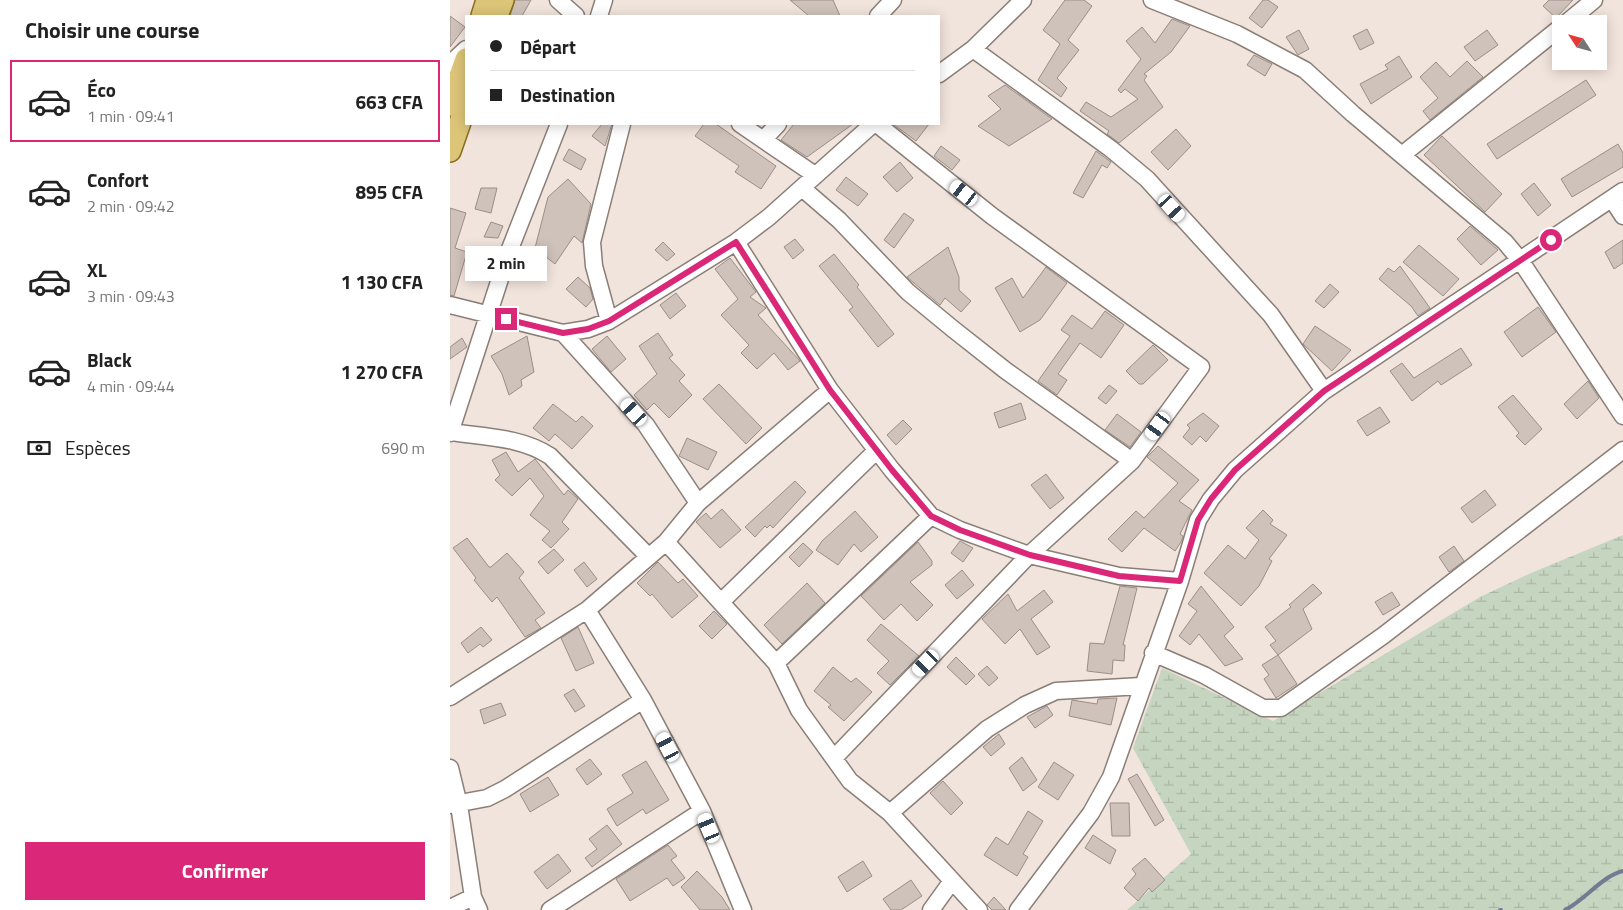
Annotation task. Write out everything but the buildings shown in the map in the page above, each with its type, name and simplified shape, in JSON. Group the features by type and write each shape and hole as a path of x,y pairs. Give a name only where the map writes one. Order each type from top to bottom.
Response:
{"main road":[{"path":"482,15 487,0"},
{"path":"497,15 503,0"},
{"path":"450,105 465,63"},
{"path":"450,151 465,108"}],"street":[{"path":"558,0 575,15"},
{"path":"599,15 604,0"},
{"path":"879,15 893,0"},
{"path":"940,73 973,49 1023,0"},
{"path":"1152,0 1237,34 1305,70 1486,225 1520,260 1623,416"},
{"path":"1576,15 1594,0"},
{"path":"1402,155 1552,33"},
{"path":"973,49 1111,149 1147,180 1271,315 1324,391"},
{"path":"450,64 465,51"},
{"path":"559,125 487,314 450,433 513,441 539,449 550,456 648,556"},
{"path":"609,321 594,266 592,242 622,125"},
{"path":"742,125 816,175"},
{"path":"764,139 777,125"},
{"path":"450,305 563,333 588,329 609,321 736,242 802,188 872,125"},
{"path":"835,757 1030,555 1132,461 1201,367 992,216 878,125"},
{"path":"802,188 839,220 908,292 1006,370 1132,461"},
{"path":"1018,910 1091,813 1111,777 1141,686 1180,581 1198,520 1211,499 1235,470 1324,391 1618,195 1623,216"},
{"path":"736,242 830,390 876,451 931,516 960,530 1030,555 1119,576 1180,581"},
{"path":"563,333 646,425 698,503"},
{"path":"450,697 586,610 666,542 698,503 830,390"},
{"path":"1153,653 1204,675 1263,708 1281,708 1384,635 1623,450"},
{"path":"721,602 876,451"},
{"path":"776,663 931,516"},
{"path":"666,542 776,663 799,710 835,757 850,781 890,813 979,910"},
{"path":"586,610 643,700 702,811 743,910"},
{"path":"890,813 987,729 1025,705 1056,691 1141,686"},
{"path":"455,805 487,798 505,789 643,700"},
{"path":"450,768 455,805 476,904 450,908"},
{"path":"550,910 702,811"},
{"path":"931,910 952,881"}],"green space":[{"path":"1623,535 1623,910 1127,910 1191,854 1133,748 1162,668 1273,721 1480,597 1531,573"}],"waterway":[{"path":"1565,910 1608,878 1623,871"}],"route":[{"path":"506,319 563,333 588,329 609,321 736,242 830,390 892,470 931,516 998,545 1030,555 1119,576 1180,581 1198,520 1211,499 1235,470 1324,391 1551,240"}]}
